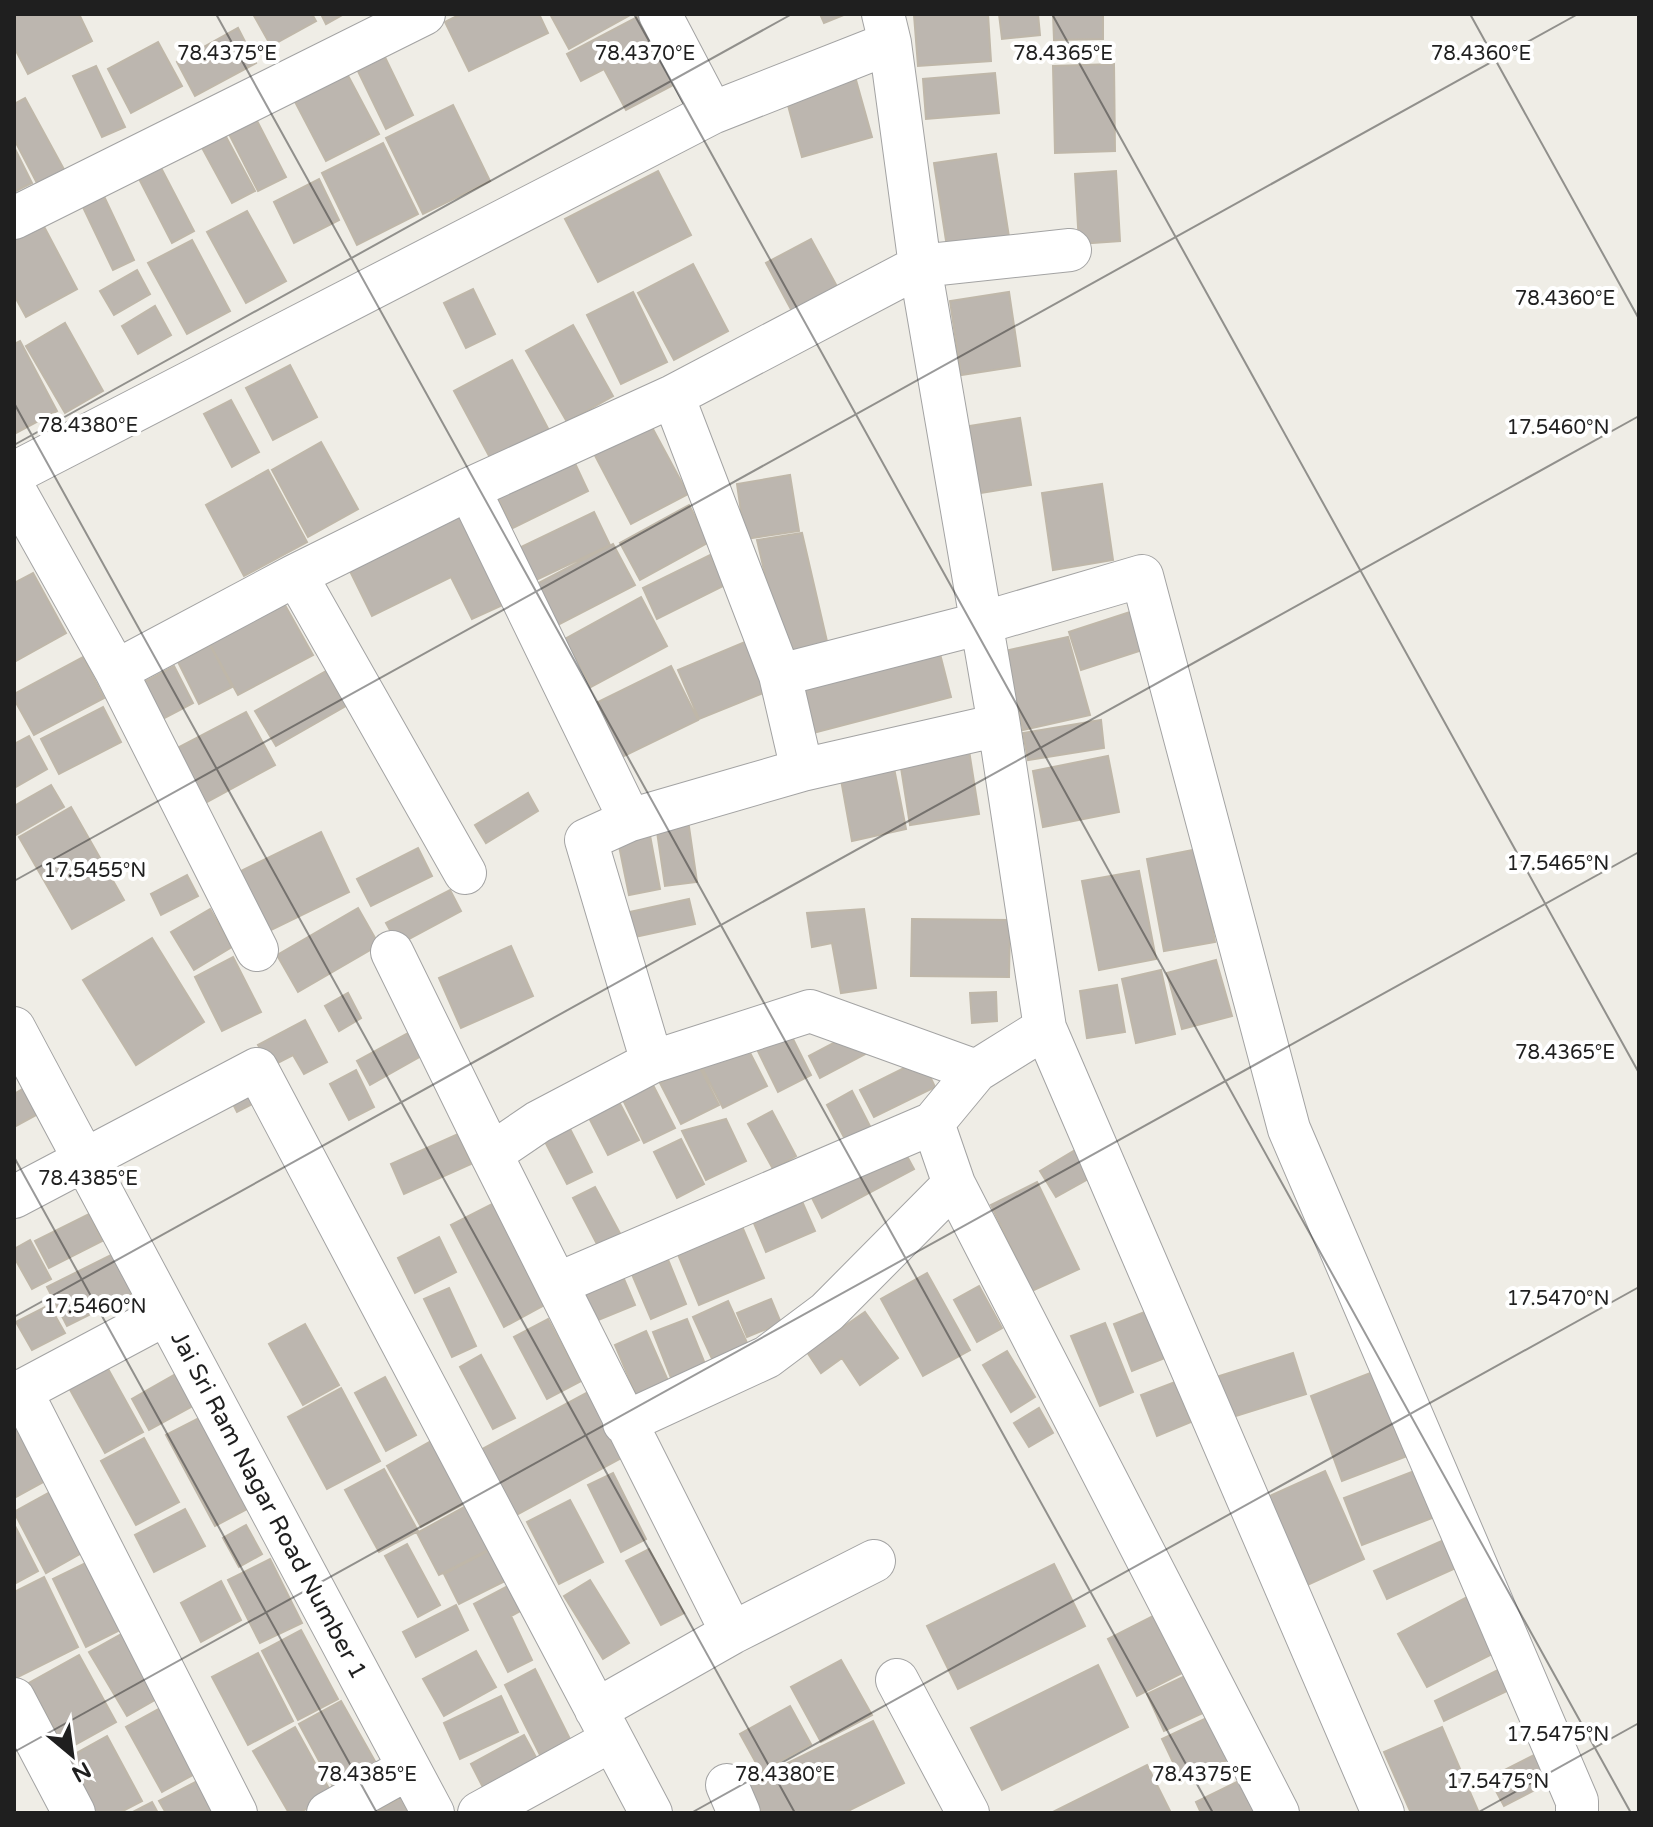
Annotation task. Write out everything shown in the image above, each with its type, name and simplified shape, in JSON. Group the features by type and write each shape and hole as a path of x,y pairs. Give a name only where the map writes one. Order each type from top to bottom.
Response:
{"street":[{"path":"14,218 424,14"},
{"path":"660,14 712,113"},
{"path":"14,473 712,113 887,29 920,266 999,725 1045,1028 1383,1813"},
{"path":"116,671 296,575 469,489 673,396 920,266 1070,250"},
{"path":"673,396 780,675 802,770"},
{"path":"14,489 116,671 257,950"},
{"path":"469,489 630,820"},
{"path":"296,575 465,873"},
{"path":"780,675 982,623 1142,576 1289,1129 1577,1801 1577,1813"},
{"path":"652,1062 586,840 630,820 802,770 999,725"},
{"path":"392,952 624,1423 732,1633"},
{"path":"491,1154 538,1122 652,1062 810,1011 976,1071"},
{"name":"Jai Sri Ram Nagar Road Number 1","path":"14,1028 433,1813"},
{"path":"557,1284 933,1123 976,1071 1045,1028"},
{"path":"14,1197 257,1069 651,1813"},
{"path":"933,1123 954,1184 1278,1813"},
{"path":"624,1423 767,1357 827,1312 954,1184"},
{"path":"166,1314 18,1393 236,1813"},
{"path":"479,1813 732,1633 874,1561"},
{"path":"897,1680 968,1813"},
{"path":"14,1699 74,1813"},
{"path":"328,1813 409,1768"}],"building":[{"path":"14,14 79,14 92,41 28,74 14,47"},
{"path":"253,14 312,14 316,21 271,46"},
{"path":"321,14 344,14 326,24"},
{"path":"461,14 539,14 548,33 469,71 445,22"},
{"path":"550,14 632,14 569,49"},
{"path":"820,14 846,14 824,23"},
{"path":"988,14 991,61 918,66 914,15"},
{"path":"999,14 1038,14 1040,35 1002,39"},
{"path":"1053,14 1103,14 1103,39 1054,40"},
{"path":"639,16 675,84 626,110 604,69 581,81 567,54"},
{"path":"238,28 256,63 195,96 177,62"},
{"path":"158,42 182,86 131,113 108,69"},
{"path":"381,49 413,115 386,129 354,63"},
{"path":"1114,64 1115,151 1055,153 1053,66"},
{"path":"96,66 125,127 102,137 73,76"},
{"path":"345,70 379,134 326,161 293,98"},
{"path":"995,73 999,113 926,119 923,79"},
{"path":"856,80 872,137 802,157 786,98"},
{"path":"25,98 66,173 39,187 14,139 14,104"},
{"path":"453,105 490,181 423,214 386,138"},
{"path":"255,117 286,177 258,191 227,130"},
{"path":"224,133 255,191 232,203 201,146"},
{"path":"383,143 418,214 357,245 322,173"},
{"path":"14,147 32,183 14,192"},
{"path":"996,154 1009,237 947,247 934,163"},
{"path":"159,164 194,231 172,243 137,175"},
{"path":"658,171 691,235 598,282 565,219"},
{"path":"1116,171 1120,241 1079,244 1075,174"},
{"path":"319,179 339,220 294,243 274,202"},
{"path":"101,190 134,260 113,270 80,201"},
{"path":"247,211 286,281 246,303 207,232"},
{"path":"40,219 77,289 26,317 14,295 14,232"},
{"path":"811,239 839,290 794,315 766,263"},
{"path":"192,240 230,311 187,334 148,263"},
{"path":"693,264 728,331 674,360 638,293"},
{"path":"137,270 150,294 114,315 100,291"},
{"path":"473,289 495,334 466,348 444,303"},
{"path":"633,292 667,362 621,384 587,315"},
{"path":"1009,292 1020,366 961,375 950,301"},
{"path":"155,306 171,335 138,354 122,326"},
{"path":"65,323 103,391 65,413 26,346"},
{"path":"573,325 613,396 567,422 526,351"},
{"path":"20,341 57,411 14,434 14,344"},
{"path":"512,360 552,436 495,467 454,391"},
{"path":"290,365 317,417 273,440 246,388"},
{"path":"231,400 259,452 232,467 204,414"},
{"path":"647,418 688,494 631,524 591,448"},
{"path":"1020,418 1031,485 980,493 969,426"},
{"path":"321,442 358,509 308,537 272,470"},
{"path":"572,457 588,491 513,528 496,494"},
{"path":"268,470 307,542 244,576 206,505"},
{"path":"790,475 799,531 745,539 737,484"},
{"path":"1102,484 1113,560 1053,570 1042,493"},
{"path":"460,505 507,603 472,619 451,577 372,616 345,561"},
{"path":"689,505 709,542 640,580 620,543"},
{"path":"594,512 610,545 532,582 517,549"},
{"path":"802,533 829,650 785,660 757,540"},
{"path":"613,544 635,585 554,627 533,586"},
{"path":"710,555 725,585 657,619 643,588"},
{"path":"33,573 66,633 14,662 14,583"},
{"path":"641,597 667,646 591,687 565,639"},
{"path":"281,598 313,655 238,695 207,639"},
{"path":"1133,611 1145,649 1081,670 1069,632"},
{"path":"1068,637 1090,715 1023,730 1005,651"},
{"path":"752,639 773,689 699,719 678,670"},
{"path":"210,645 232,687 199,704 178,662"},
{"path":"938,646 951,697 813,733 800,681"},
{"path":"83,657 104,698 34,735 14,694"},
{"path":"174,666 193,703 157,722 137,686"},
{"path":"671,666 698,720 620,758 594,704"},
{"path":"326,671 346,706 276,746 255,711"},
{"path":"103,707 121,742 59,774 41,739"},
{"path":"246,712 275,765 198,807 168,753"},
{"path":"1101,720 1104,748 1028,760 1023,733"},
{"path":"29,736 47,769 14,788 14,744"},
{"path":"968,744 979,814 910,825 899,755"},
{"path":"1108,756 1119,812 1043,827 1033,771"},
{"path":"893,763 906,829 852,841 840,774"},
{"path":"51,785 64,807 14,836 14,806"},
{"path":"528,793 538,811 486,843 475,825"},
{"path":"71,807 124,900 72,929 19,837"},
{"path":"688,820 697,882 665,886 656,825"},
{"path":"649,830 660,889 629,895 617,836"},
{"path":"321,832 349,892 265,933 237,873"},
{"path":"418,848 432,876 371,906 357,879"},
{"path":"1198,849 1215,942 1164,951 1147,859"},
{"path":"1139,871 1156,959 1099,970 1082,881"},
{"path":"187,875 198,896 161,915 151,894"},
{"path":"450,890 461,911 398,945 386,923"},
{"path":"689,899 695,924 630,938 625,913"},
{"path":"358,908 379,945 298,992 277,955"},
{"path":"210,909 232,947 194,970 171,932"},
{"path":"864,909 876,988 841,993 832,943 812,947 807,913"},
{"path":"912,919 1010,920 1009,977 911,976"},
{"path":"152,938 204,1022 136,1065 83,980"},
{"path":"511,946 533,996 461,1028 439,978"},
{"path":"233,957 261,1012 222,1031 195,977"},
{"path":"1216,960 1232,1016 1182,1029 1167,973"},
{"path":"1161,970 1175,1034 1136,1043 1122,979"},
{"path":"1117,985 1125,1032 1087,1038 1080,991"},
{"path":"996,992 997,1021 972,1023 970,993"},
{"path":"348,993 361,1018 339,1031 325,1006"},
{"path":"305,1020 327,1062 304,1074 293,1055 270,1067 258,1045"},
{"path":"786,1025 811,1075 778,1092 753,1041"},
{"path":"858,1030 869,1052 820,1078 809,1056"},
{"path":"408,1033 421,1056 370,1085 357,1061"},
{"path":"743,1039 767,1086 723,1108 699,1062"},
{"path":"922,1059 935,1087 874,1117 860,1090"},
{"path":"698,1064 719,1105 681,1124 660,1083"},
{"path":"356,1070 374,1107 349,1120 330,1084"},
{"path":"33,1083 47,1109 14,1127 14,1094"},
{"path":"653,1085 675,1128 644,1143 623,1100"},
{"path":"225,1088 264,1098 237,1112"},
{"path":"852,1091 873,1132 848,1145 827,1105"},
{"path":"617,1098 639,1140 608,1155 587,1114"},
{"path":"772,1111 796,1156 773,1169 748,1124"},
{"path":"726,1119 746,1161 706,1180 682,1131"},
{"path":"567,1123 592,1172 567,1184 542,1136"},
{"path":"458,1134 471,1164 404,1194 391,1164"},
{"path":"681,1139 704,1184 677,1198 654,1152"},
{"path":"1082,1146 1097,1174 1056,1197 1040,1171"},
{"path":"902,1147 914,1169 822,1218 811,1196"},
{"path":"1037,1182 1079,1269 1032,1291 991,1205"},
{"path":"595,1187 622,1237 599,1248 573,1198"},
{"path":"801,1199 815,1231 766,1252 753,1221"},
{"path":"496,1202 548,1303 504,1327 451,1225"},
{"path":"89,1214 102,1241 49,1268 35,1241"},
{"path":"741,1224 764,1278 699,1305 677,1252"},
{"path":"439,1237 456,1272 415,1293 398,1258"},
{"path":"30,1240 51,1279 32,1289 14,1257 14,1249"},
{"path":"119,1251 139,1290 67,1326 47,1287"},
{"path":"667,1257 686,1304 651,1319 631,1272"},
{"path":"621,1272 635,1305 591,1323 577,1291"},
{"path":"927,1273 970,1350 923,1376 881,1299"},
{"path":"979,1286 1002,1328 977,1342 954,1300"},
{"path":"449,1288 476,1346 452,1357 424,1299"},
{"path":"771,1299 781,1323 747,1337 737,1313"},
{"path":"728,1301 748,1345 713,1361 693,1317"},
{"path":"49,1305 65,1333 32,1350 16,1322"},
{"path":"1147,1311 1165,1358 1132,1371 1114,1324"},
{"path":"865,1312 898,1358 860,1385 842,1358 821,1373 807,1352"},
{"path":"548,1319 581,1381 547,1399 514,1337"},
{"path":"687,1319 707,1369 673,1383 653,1332"},
{"path":"1105,1323 1133,1392 1100,1406 1071,1336"},
{"path":"305,1324 339,1385 303,1405 269,1344"},
{"path":"646,1331 669,1383 637,1397 615,1345"},
{"path":"1007,1351 1035,1397 1011,1412 983,1365"},
{"path":"1293,1353 1306,1394 1223,1420 1210,1379"},
{"path":"481,1355 515,1418 493,1429 460,1367"},
{"path":"107,1367 143,1432 105,1453 69,1388"},
{"path":"183,1370 200,1402 149,1430 132,1399"},
{"path":"1378,1370 1410,1455 1342,1481 1311,1396"},
{"path":"385,1377 416,1435 386,1451 355,1393"},
{"path":"1175,1382 1191,1422 1157,1436 1141,1395"},
{"path":"341,1388 380,1461 327,1489 288,1417"},
{"path":"588,1392 623,1457 511,1518 475,1453"},
{"path":"1039,1408 1053,1433 1029,1447 1014,1423"},
{"path":"199,1418 247,1509 215,1526 166,1435"},
{"path":"14,1419 58,1474 14,1498"},
{"path":"144,1438 179,1502 136,1525 101,1461"},
{"path":"431,1441 465,1503 421,1527 387,1466"},
{"path":"1422,1468 1440,1515 1362,1545 1344,1498"},
{"path":"384,1469 418,1531 379,1552 345,1490"},
{"path":"1325,1471 1364,1559 1301,1588 1261,1500"},
{"path":"613,1473 646,1539 621,1552 588,1485"},
{"path":"59,1487 92,1547 46,1573 14,1512"},
{"path":"570,1500 603,1562 559,1584 527,1522"},
{"path":"468,1505 490,1549 439,1575 417,1533"},
{"path":"185,1509 205,1546 154,1572 135,1535"},
{"path":"14,1524 38,1571 14,1584"},
{"path":"246,1525 262,1554 239,1567 223,1538"},
{"path":"1446,1539 1458,1567 1387,1599 1374,1571"},
{"path":"407,1544 440,1605 418,1617 385,1556"},
{"path":"492,1549 507,1580 459,1604 444,1574"},
{"path":"649,1549 684,1613 661,1625 626,1561"},
{"path":"102,1555 136,1622 86,1647 53,1579"},
{"path":"270,1559 302,1623 260,1643 228,1580"},
{"path":"1054,1564 1085,1626 958,1689 927,1626"},
{"path":"44,1577 78,1647 14,1679 14,1592"},
{"path":"590,1580 629,1643 603,1659 564,1596"},
{"path":"221,1581 241,1620 201,1642 181,1603"},
{"path":"510,1585 522,1610 511,1616 532,1660 508,1672 474,1604"},
{"path":"1467,1597 1496,1652 1427,1687 1398,1634"},
{"path":"456,1605 468,1630 416,1657 403,1632"},
{"path":"1153,1616 1182,1673 1137,1696 1108,1639"},
{"path":"132,1628 169,1692 127,1716 89,1652"},
{"path":"301,1630 338,1699 298,1720 262,1651"},
{"path":"476,1651 496,1687 444,1716 423,1679"},
{"path":"258,1653 293,1721 248,1745 212,1677"},
{"path":"79,1655 116,1722 66,1750 29,1683"},
{"path":"841,1660 872,1715 821,1742 791,1687"},
{"path":"1098,1665 1128,1727 1002,1790 971,1728"},
{"path":"535,1669 573,1745 543,1761 505,1685"},
{"path":"1500,1669 1511,1689 1444,1721 1435,1701"},
{"path":"1187,1675 1205,1712 1164,1731 1147,1694"},
{"path":"501,1696 518,1732 460,1759 444,1723"},
{"path":"173,1701 209,1766 162,1792 126,1727"},
{"path":"341,1701 380,1770 337,1794 299,1724"},
{"path":"790,1706 811,1744 761,1772 740,1734"},
{"path":"1215,1714 1234,1757 1182,1781 1162,1739"},
{"path":"873,1721 904,1783 844,1813 762,1813 747,1783"},
{"path":"295,1727 332,1794 299,1813 289,1813 253,1751"},
{"path":"1442,1727 1479,1813 1411,1813 1384,1752"},
{"path":"524,1735 544,1772 490,1801 471,1764"},
{"path":"107,1736 142,1801 119,1813 96,1813 66,1759"},
{"path":"1536,1754 1550,1782 1504,1806 1489,1778"},
{"path":"1147,1765 1171,1813 1051,1813"},
{"path":"207,1776 226,1813 166,1813 159,1801"},
{"path":"1245,1778 1263,1813 1201,1813 1196,1802"},
{"path":"401,1798 409,1813 373,1813"},
{"path":"152,1802 158,1813 131,1813"}]}
